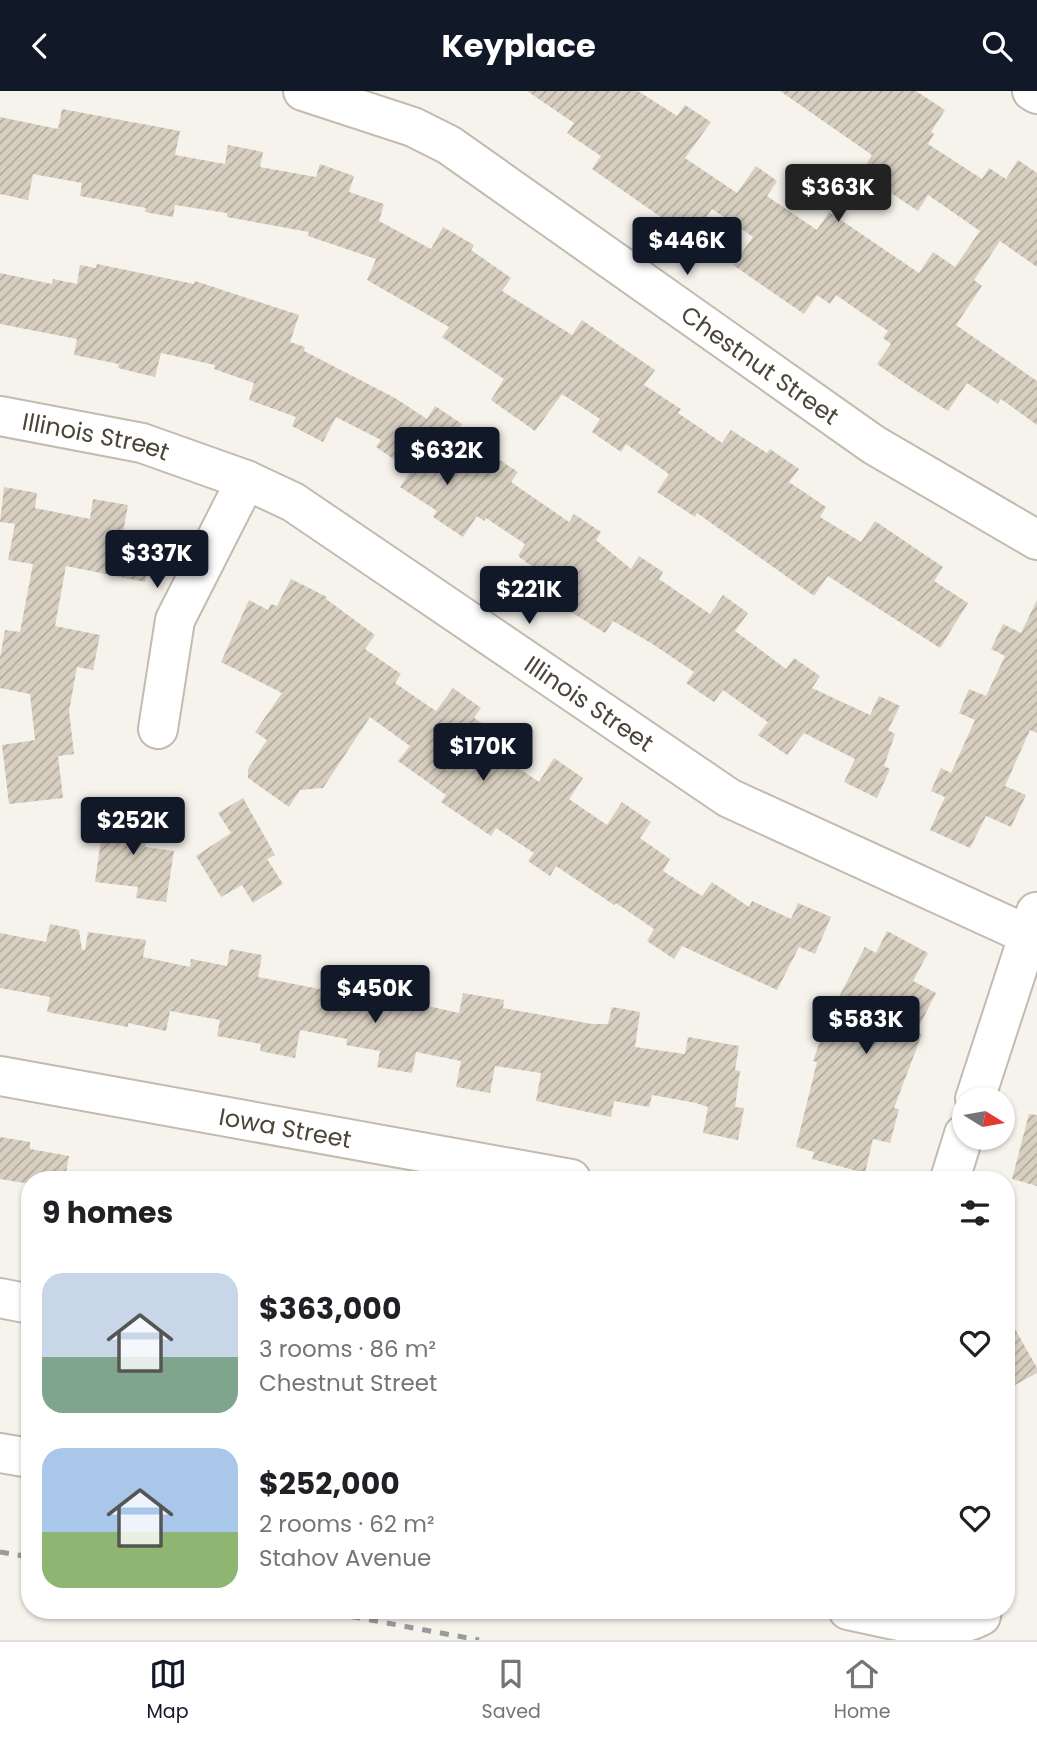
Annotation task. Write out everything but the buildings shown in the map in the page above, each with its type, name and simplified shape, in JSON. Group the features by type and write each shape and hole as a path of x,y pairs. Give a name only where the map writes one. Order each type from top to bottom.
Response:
{"street":[{"name":"Chestnut Street","path":"303,91 413,127 449,145 874,445 1037,540"},
{"path":"1032,91 1037,94"},
{"name":"Illinois Street","path":"0,416 142,443 246,480 293,502 729,798 1032,922"},
{"path":"158,729 175,620 246,480"},
{"path":"979,1087 1032,922"},
{"name":"Iowa Street","path":"0,1076 527,1171"},
{"path":"953,1171 959,1150"},
{"path":"0,1298 21,1302"},
{"path":"0,1453 21,1456"},
{"path":"896,1619 934,1626 963,1625 975,1619"}],"railway":[{"path":"0,1552 21,1556"},
{"path":"365,1619 479,1640"}]}
